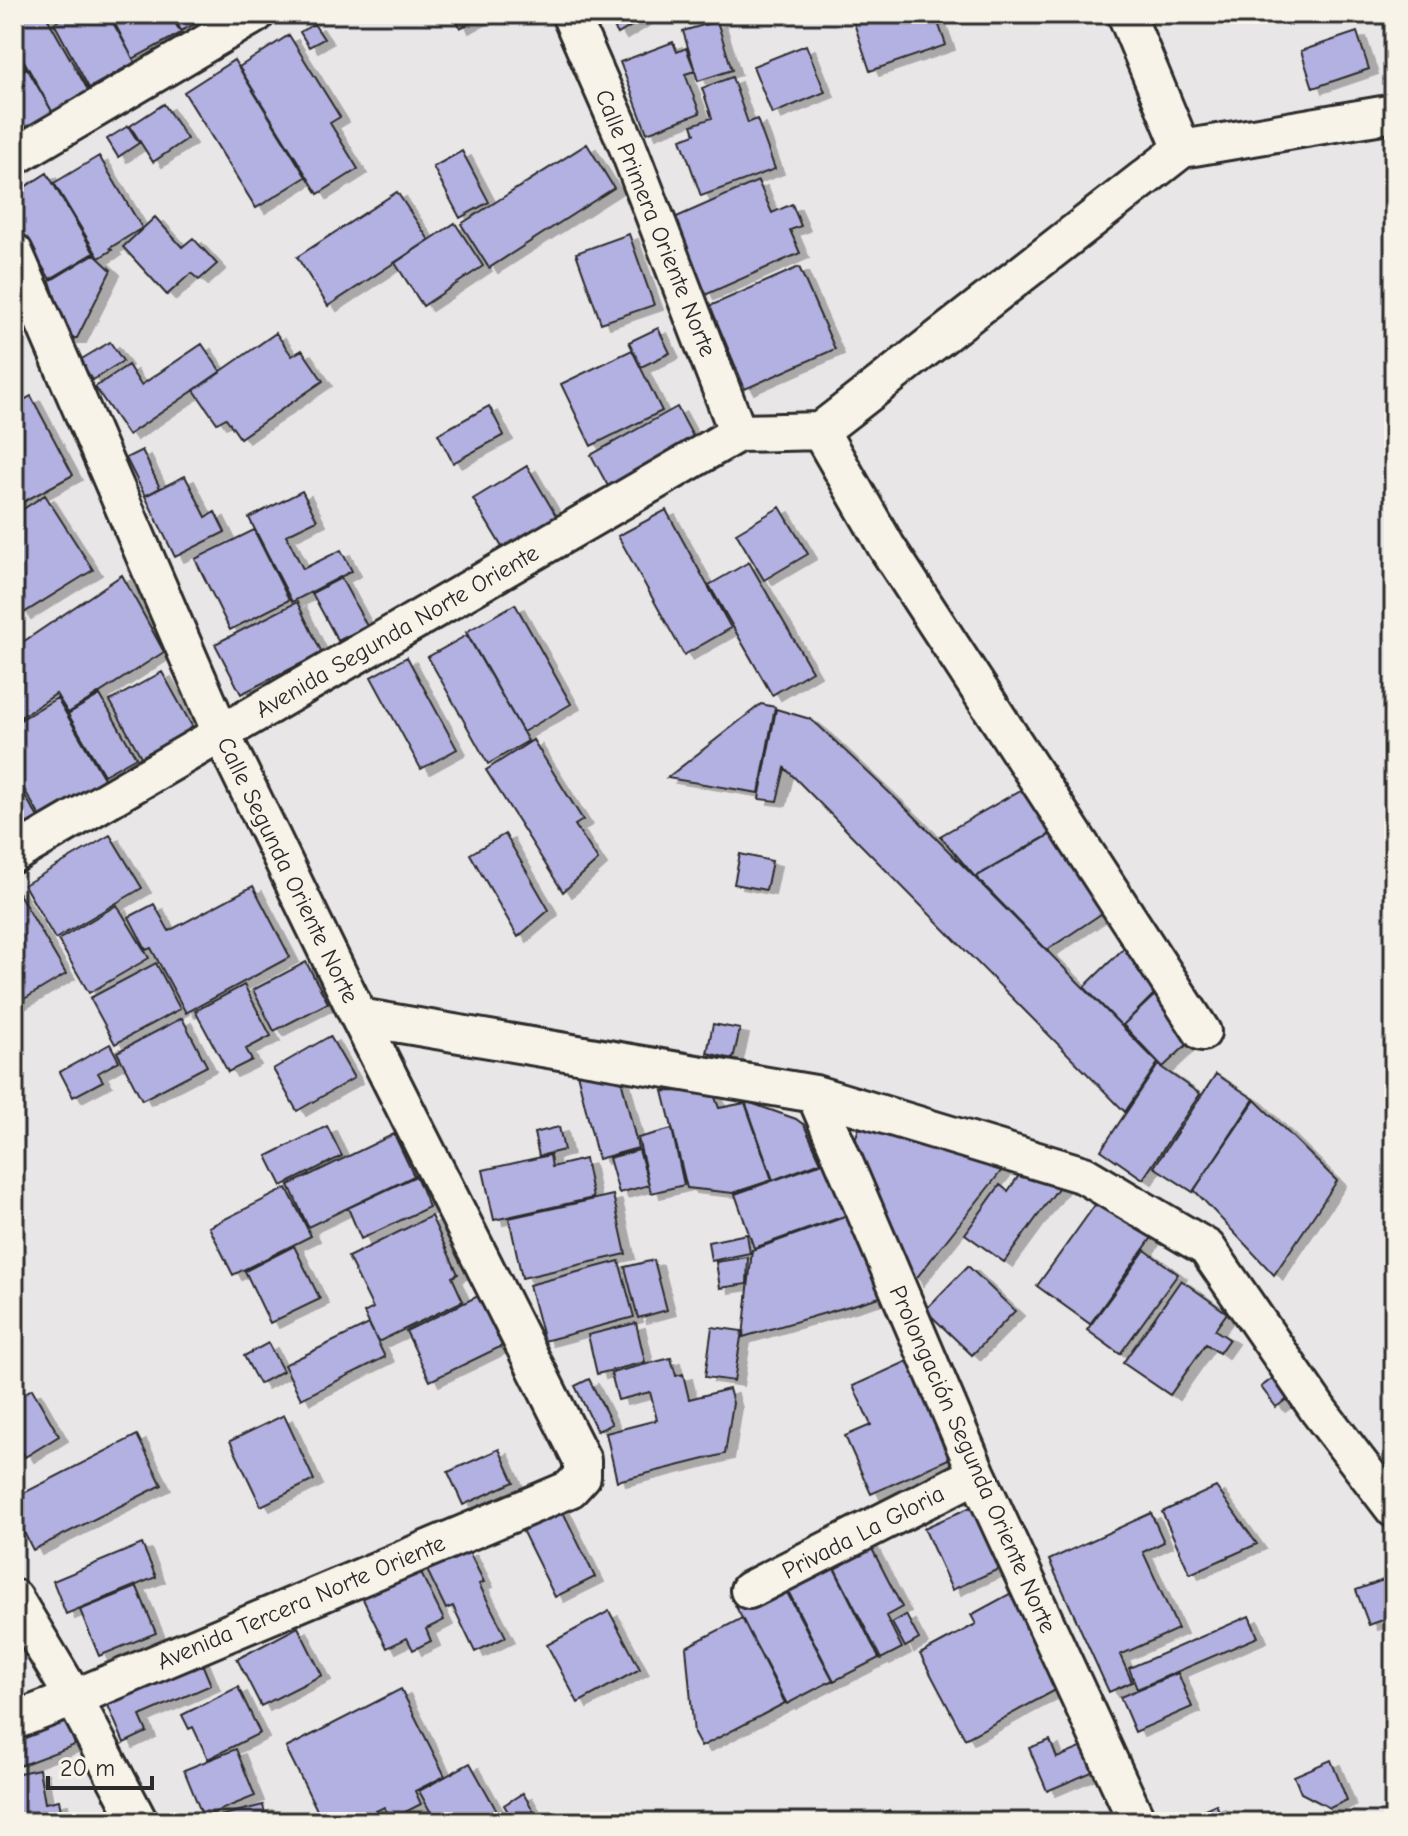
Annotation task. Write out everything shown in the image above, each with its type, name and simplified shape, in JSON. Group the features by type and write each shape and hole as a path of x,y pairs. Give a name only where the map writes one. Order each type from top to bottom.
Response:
{"street":[{"path":"14,157 256,14"},
{"name":"Calle Primera Oriente Norte","path":"570,14 626,142 738,433"},
{"path":"1126,14 1182,149"},
{"path":"738,433 820,431 1182,149 1394,113"},
{"name":"Calle Segunda Oriente Norte","path":"14,252 221,733 359,1017 582,1460 582,1476"},
{"path":"820,431 886,546 1202,1032"},
{"name":"Avenida Segunda Norte Oriente","path":"14,854 738,433"},
{"path":"359,1017 815,1094 1084,1175 1207,1248 1319,1411 1394,1509"},
{"name":"Prolongación Segunda Oriente Norte","path":"815,1094 977,1474 1135,1822"},
{"name":"Privada La Gloria","path":"749,1590 977,1474"},
{"name":"Avenida Tercera Norte Oriente","path":"14,1721 570,1489 582,1476"},
{"path":"14,1598 74,1698 139,1822"}],"building":[{"path":"14,14 45,14 89,92 53,113 14,43"},
{"path":"70,14 108,14 135,62 89,88 54,23"},
{"path":"110,14 170,14 181,33 133,59"},
{"path":"173,14 216,14 181,31"},
{"path":"454,14 489,14 460,28"},
{"path":"606,14 651,14 618,34"},
{"path":"851,14 935,14 946,45 870,71"},
{"path":"717,21 732,70 698,81 683,31"},
{"path":"314,24 324,39 309,47 300,32"},
{"path":"1357,32 1369,69 1313,88 1301,51"},
{"path":"289,35 340,117 330,123 358,169 318,194 239,67"},
{"path":"673,42 677,52 686,48 695,71 685,74 700,113 647,133 620,62"},
{"path":"14,45 26,67 14,74"},
{"path":"806,45 825,92 772,114 753,66"},
{"path":"234,60 306,177 256,208 184,92"},
{"path":"27,68 54,115 14,137 14,75"},
{"path":"732,77 748,123 757,119 775,169 701,196 681,139 695,134 692,125 712,118 702,88"},
{"path":"164,104 187,139 153,162 130,126"},
{"path":"128,126 139,143 118,157 107,139"},
{"path":"587,144 614,188 489,268 461,224"},
{"path":"462,151 489,202 460,218 433,167"},
{"path":"99,156 142,228 99,258 54,183"},
{"path":"47,173 94,253 50,279 14,220 14,194"},
{"path":"758,181 772,213 792,204 801,226 790,230 800,253 705,295 672,219"},
{"path":"397,192 429,240 328,306 297,257"},
{"path":"155,217 182,247 193,238 217,264 199,280 191,273 167,295 123,247"},
{"path":"455,223 483,266 423,306 395,263"},
{"path":"629,234 654,305 601,323 576,253"},
{"path":"94,254 111,270 77,338 68,338 50,281"},
{"path":"799,267 835,349 745,389 710,306"},
{"path":"658,328 670,353 641,367 629,342"},
{"path":"276,333 292,356 302,350 323,381 240,438 226,418 217,423 194,390"},
{"path":"110,342 123,361 92,380 80,360"},
{"path":"202,344 221,372 128,435 95,387 128,365 141,385"},
{"path":"632,350 662,411 591,446 561,384"},
{"path":"31,396 73,475 14,507 14,405"},
{"path":"489,406 504,435 453,463 438,434"},
{"path":"677,407 695,440 609,488 591,455"},
{"path":"142,450 160,488 145,496 126,458"},
{"path":"527,466 558,519 505,552 473,499"},
{"path":"185,476 206,517 215,512 225,532 175,557 145,496"},
{"path":"302,491 317,520 286,535 303,569 341,550 352,571 292,602 249,518"},
{"path":"45,495 93,570 22,614 14,601 14,515"},
{"path":"780,507 808,554 764,580 736,533"},
{"path":"666,510 731,628 684,655 618,536"},
{"path":"254,530 289,600 230,630 195,559"},
{"path":"749,562 812,671 772,695 709,585"},
{"path":"122,575 164,652 68,713 56,694 21,717 14,706 14,648"},
{"path":"341,578 367,626 338,641 312,593"},
{"path":"297,602 322,653 241,694 215,644"},
{"path":"515,604 571,704 523,732 466,632"},
{"path":"467,635 528,741 488,764 428,657"},
{"path":"407,657 457,749 421,769 371,677"},
{"path":"162,672 197,735 145,764 110,701"},
{"path":"100,695 136,757 104,775 68,714"},
{"path":"57,698 105,780 41,818 14,772 14,709 20,720"},
{"path":"761,704 775,707 759,793 667,778"},
{"path":"776,709 810,719 819,726 913,815 1158,1063 1125,1112 785,768 777,801 759,799"},
{"path":"533,740 583,820 575,825 598,860 563,892 486,770"},
{"path":"14,778 39,819 14,835"},
{"path":"1033,783 1059,829 975,877 940,836"},
{"path":"1062,828 1116,904 1047,950 976,877"},
{"path":"505,834 549,910 518,937 470,854"},
{"path":"110,835 142,888 55,939 24,885"},
{"path":"740,854 772,861 766,890 734,884"},
{"path":"253,886 290,957 186,1013 151,948 146,950 129,917 154,904 169,931"},
{"path":"14,888 66,974 14,1005"},
{"path":"117,905 149,958 89,993 58,940"},
{"path":"1124,948 1162,986 1122,1026 1084,987"},
{"path":"306,962 328,1003 274,1031 253,990"},
{"path":"156,963 180,1009 115,1044 90,998"},
{"path":"244,985 271,1036 246,1049 252,1060 228,1072 195,1011"},
{"path":"1158,992 1193,1039 1163,1067 1123,1025"},
{"path":"182,1018 207,1066 142,1100 117,1052"},
{"path":"713,1024 740,1029 733,1059 707,1053"},
{"path":"330,1036 354,1078 297,1111 273,1069"},
{"path":"110,1044 119,1061 98,1073 103,1081 73,1097 60,1072"},
{"path":"1158,1065 1200,1094 1143,1179 1101,1150"},
{"path":"577,1073 621,1079 638,1148 598,1159"},
{"path":"1216,1074 1254,1099 1193,1192 1154,1167"},
{"path":"663,1091 713,1092 719,1108 745,1103 772,1180 733,1193 687,1188"},
{"path":"1255,1100 1337,1181 1274,1275 1194,1190"},
{"path":"745,1101 796,1119 804,1125 821,1162 773,1180"},
{"path":"327,1126 342,1156 282,1186 267,1156"},
{"path":"559,1127 564,1150 539,1156 534,1133"},
{"path":"859,1128 1010,1160 914,1281 855,1140"},
{"path":"672,1129 684,1185 651,1193 638,1138"},
{"path":"394,1134 414,1176 308,1227 289,1185"},
{"path":"639,1150 649,1185 619,1193 609,1158"},
{"path":"550,1155 552,1167 585,1159 593,1198 494,1220 483,1170"},
{"path":"834,1159 853,1213 754,1248 735,1194"},
{"path":"1029,1161 1061,1184 1004,1262 965,1234 1000,1185 1008,1191"},
{"path":"416,1176 429,1207 361,1239 348,1208"},
{"path":"287,1188 311,1236 233,1275 209,1227"},
{"path":"613,1195 626,1254 522,1278 509,1218"},
{"path":"1100,1198 1158,1229 1090,1324 1037,1286"},
{"path":"853,1214 887,1295 743,1337 752,1250"},
{"path":"431,1216 458,1274 452,1277 463,1301 378,1342 364,1313 373,1308 348,1257"},
{"path":"747,1234 750,1253 711,1261 708,1242"},
{"path":"294,1246 320,1299 270,1323 245,1271"},
{"path":"1145,1250 1178,1274 1120,1354 1087,1330"},
{"path":"748,1257 747,1284 720,1288 716,1262"},
{"path":"654,1260 667,1310 638,1318 625,1267"},
{"path":"619,1261 634,1317 544,1341 529,1285"},
{"path":"968,1266 1015,1311 972,1355 925,1310"},
{"path":"1181,1280 1227,1313 1215,1330 1229,1339 1219,1353 1206,1344 1170,1395 1123,1363"},
{"path":"478,1296 502,1346 430,1381 406,1331"},
{"path":"636,1323 645,1362 597,1374 588,1335"},
{"path":"369,1324 385,1357 301,1399 284,1365"},
{"path":"712,1327 742,1331 734,1381 705,1377"},
{"path":"268,1343 283,1371 259,1384 244,1356"},
{"path":"671,1358 676,1376 683,1374 689,1399 729,1389 733,1403 725,1454 617,1481 606,1433 657,1420 650,1392 618,1400 611,1373"},
{"path":"912,1359 955,1456 871,1494 845,1436 871,1425 853,1386"},
{"path":"1277,1375 1292,1396 1276,1407 1261,1387"},
{"path":"589,1379 612,1424 597,1431 575,1386"},
{"path":"32,1389 59,1436 25,1457 14,1438 14,1400"},
{"path":"284,1415 314,1480 261,1506 230,1441"},
{"path":"137,1435 162,1485 33,1550 14,1513 14,1498"},
{"path":"499,1449 514,1482 463,1505 448,1472"},
{"path":"1216,1487 1257,1544 1190,1574 1162,1512"},
{"path":"560,1506 595,1577 555,1597 520,1526"},
{"path":"973,1506 1001,1568 952,1590 924,1528"},
{"path":"1151,1513 1164,1542 1143,1552 1178,1629 1120,1655 1132,1682 1109,1692 1049,1560"},
{"path":"869,1543 902,1607 886,1616 902,1648 881,1659 832,1563"},
{"path":"142,1544 156,1577 66,1614 53,1581"},
{"path":"468,1550 484,1582 479,1584 506,1637 475,1652 453,1606 446,1609 427,1570"},
{"path":"831,1562 879,1658 834,1681 785,1585"},
{"path":"418,1567 444,1620 426,1629 431,1641 413,1650 407,1638 387,1648 361,1595"},
{"path":"1394,1576 1394,1616 1369,1625 1356,1590"},
{"path":"781,1581 833,1680 787,1704 735,1605"},
{"path":"137,1587 156,1633 99,1656 80,1610"},
{"path":"1015,1591 1065,1685 965,1739 920,1654 976,1624 971,1615"},
{"path":"609,1611 640,1669 578,1703 547,1645"},
{"path":"906,1615 919,1639 905,1647 892,1623"},
{"path":"1249,1616 1258,1637 1137,1689 1129,1668"},
{"path":"742,1618 785,1703 701,1747 694,1734 686,1647"},
{"path":"298,1627 322,1675 261,1706 237,1659"},
{"path":"198,1654 211,1685 140,1716 147,1732 124,1743 104,1696"},
{"path":"1178,1673 1192,1707 1135,1732 1120,1697"},
{"path":"238,1687 260,1733 208,1759 193,1727 189,1729 182,1715"},
{"path":"401,1689 445,1776 415,1791 421,1804 390,1820 384,1807 354,1822 323,1822 286,1748"},
{"path":"65,1717 75,1745 14,1768 14,1736"},
{"path":"1050,1740 1057,1758 1083,1747 1092,1772 1047,1791 1029,1748"},
{"path":"236,1749 255,1796 203,1817 184,1770"},
{"path":"1331,1760 1347,1800 1330,1808 1301,1793 1294,1776"},
{"path":"470,1763 503,1822 436,1822 419,1791"},
{"path":"39,1769 45,1803 59,1800 63,1822 14,1822 14,1774"},
{"path":"523,1793 537,1817 529,1822 514,1822 504,1805"},
{"path":"1216,1804 1224,1822 1175,1822"},
{"path":"263,1805 267,1822 208,1822 208,1819"},
{"path":"889,1810 896,1822 868,1822"}]}
